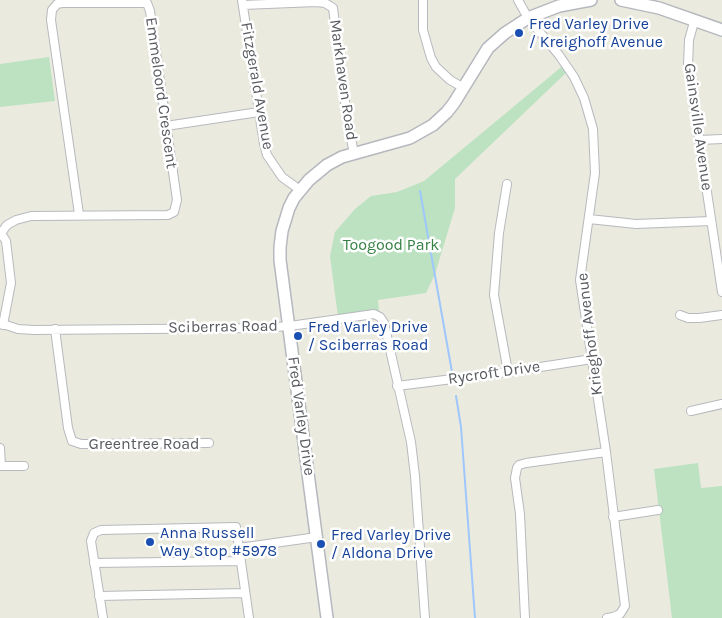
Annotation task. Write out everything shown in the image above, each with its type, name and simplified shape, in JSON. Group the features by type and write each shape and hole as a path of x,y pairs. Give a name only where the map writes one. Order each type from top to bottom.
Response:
{"street":[{"path":"423,0 423,30 431,58 436,67 450,80 464,88"},
{"name":"Krieghoff Avenue","path":"518,0 528,18 559,55 574,77 590,117 595,173 580,280 606,452 626,606 620,614 607,618"},
{"name":"Fred Varley Drive","path":"327,618 290,326 283,288 280,247 285,218 294,198 300,190 327,165 342,157 410,138 433,125 447,112 488,48 505,33 528,18 559,6 591,0"},
{"path":"620,0 659,8 694,22 722,30"},
{"name":"Markhaven Road","path":"242,3 316,2 325,3 333,8 347,117 354,154"},
{"name":"Emmeloord Crescent","path":"0,232 7,225 24,217 79,214 168,215 174,212 177,200 150,11 146,3 62,3 53,6 51,20 79,214"},
{"name":"Fitzgerald Avenue","path":"242,3 261,131 267,155 282,177 300,190"},
{"name":"Gainsville Avenue","path":"694,22 689,40 688,66 722,292"},
{"path":"166,126 259,112"},
{"path":"699,140 722,139"},
{"path":"507,184 499,233 494,295 508,372"},
{"path":"589,218 636,224 711,221"},
{"path":"0,232 6,241 11,283 2,324"},
{"name":"Sciberras Road","path":"2,324 18,328 55,329 260,328 290,326 374,314 380,317 384,323 413,457 425,618"},
{"path":"680,315 694,318 722,315"},
{"name":"Greentree Road","path":"55,329 68,428 72,441 81,444 209,443"},
{"name":"Rycroft Drive","path":"397,386 592,359"},
{"path":"691,411 722,404"},
{"path":"0,448 0,466 24,466"},
{"path":"525,618 520,514 515,478 517,468 519,465 526,463 532,464 606,452"},
{"path":"614,517 658,510"},
{"path":"103,618 91,541 94,533 101,530 236,527 249,618"},
{"path":"239,548 318,537"},
{"path":"94,563 241,561"},
{"path":"99,596 246,593"}],"green space":[{"path":"49,57 55,101 0,107 0,64"},
{"name":"Toogood Park","path":"565,64 569,70 455,179 455,208 435,274 426,293 378,300 379,311 338,317 330,256 335,232 355,209 371,196 397,192 424,181"},
{"path":"698,463 701,488 722,486 722,618 672,618 654,469"}],"waterway":[{"path":"420,191 452,372"},
{"path":"456,396 461,427 475,618"}],"place":[{"name":"Fred Varley Drive / Kreighoff Avenue","path":"519,33"},
{"name":"Fred Varley Drive / Sciberras Road","path":"298,336"},
{"name":"Anna Russell Way Stop #5978","path":"150,542"},
{"name":"Fred Varley Drive / Aldona Drive","path":"321,544"}]}
